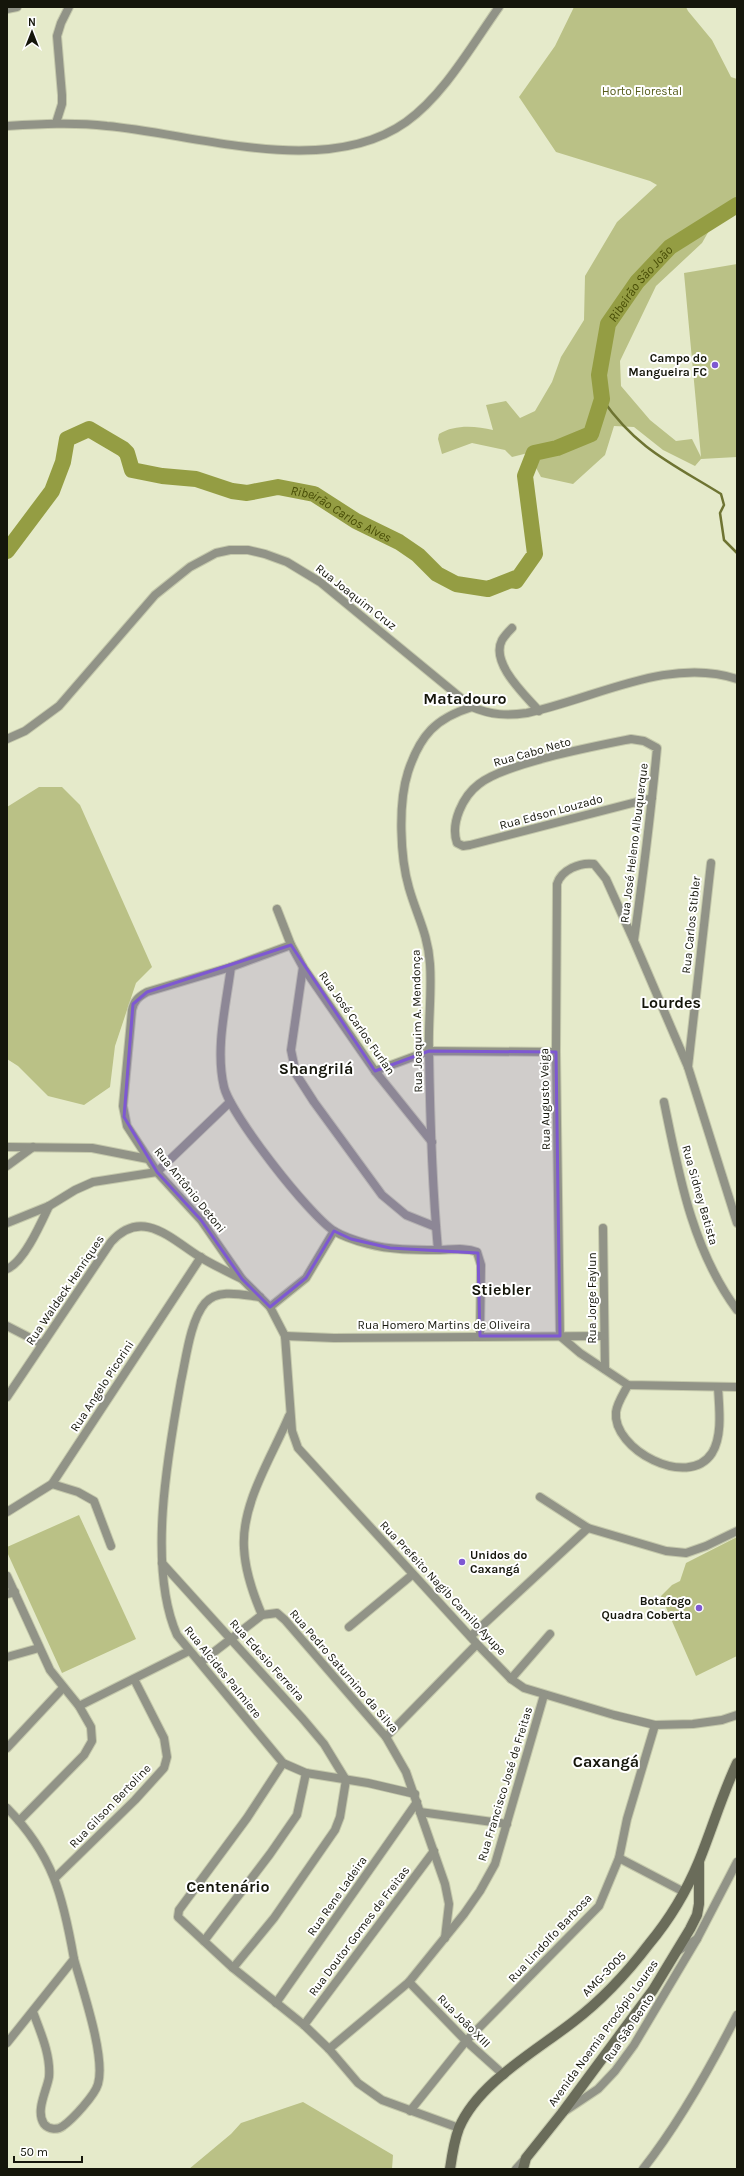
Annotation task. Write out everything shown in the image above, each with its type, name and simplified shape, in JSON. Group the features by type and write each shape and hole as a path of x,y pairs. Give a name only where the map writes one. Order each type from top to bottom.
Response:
{"main road":[{"name":"AMG-3005","path":"450,2169 459,2128 466,2115 480,2097 504,2075 598,2001 650,1944 684,1892 699,1861 716,1812 737,1763"},
{"name":"Avenida Noemia Procópio Loures","path":"523,2169 526,2158 562,2114 653,1990 676,1952 697,1915 700,1887 699,1861"}],"street":[{"path":"7,9 17,7"},
{"path":"56,123 62,104 57,36 61,23 70,7"},
{"path":"7,126 56,123 108,126 270,149 301,150 359,144 383,135 406,122 436,95 499,7"},
{"name":"Rua Joaquim Cruz","path":"7,739 24,731 59,706 154,595 190,566 216,553 230,550 248,550 265,554 286,562 320,582 472,707 496,715 510,715 539,711 644,680 682,673 702,671 719,673 737,679"},
{"path":"512,628 502,640 500,647 503,665 539,711"},
{"name":"Rua Joaquim A. Mendonça","path":"438,1250 429,1051 430,963 423,924 406,876 403,823 404,792 408,772 426,735 434,724 451,714 472,707"},
{"name":"Rua Cabo Neto","path":"457,842 454,826 462,806 470,793 489,778 534,762 631,739 644,741 657,748"},
{"name":"Rua José Heleno Albuquerque","path":"634,941 657,748"},
{"name":"Rua Edson Louzado","path":"457,842 463,846 470,845 652,798"},
{"name":"Rua Augusto Veiga","path":"560,1336 556,1052 557,884 561,875 572,868 589,863 598,867 606,879 634,941"},
{"name":"Rua Carlos Stibler","path":"711,863 688,1067 737,1223"},
{"name":"Rua José Carlos Furlan","path":"277,910 291,945 303,967 375,1071 432,1142"},
{"path":"634,941 688,1067"},
{"path":"291,945 231,966 221,1059 225,1088 230,1102 274,1166 310,1208 334,1231 369,1244 390,1248 473,1250 479,1254 481,1266 480,1336"},
{"name":"Rua Antônio Detoni","path":"231,966 147,992 138,997 133,1004 132,1010 123,1106 127,1126 148,1159 157,1172 201,1220 242,1279"},
{"path":"303,967 291,1050 296,1074 318,1108 382,1195 406,1215 436,1227"},
{"path":"375,1071 429,1051 556,1052"},
{"path":"7,1223 49,1206 75,1190 93,1182 157,1172 230,1102"},
{"name":"Rua Sidney Batista","path":"664,1102 688,1205 700,1245 722,1289 737,1310"},
{"path":"7,1147 92,1148 148,1159"},
{"path":"7,1166 32,1147"},
{"path":"7,1269 16,1263 38,1229 49,1206"},
{"name":"Rua Waldeck Henriques","path":"7,1397 111,1242 126,1230 146,1226 157,1229 201,1257 242,1279"},
{"name":"Rua Jorge Faylun","path":"604,1228 605,1369"},
{"path":"270,1307 306,1278 334,1231"},
{"name":"Rua Angelo Picorini","path":"7,1512 52,1484 201,1257"},
{"name":"Rua Prefeito Nagib Camilo Ayupe","path":"242,1279 270,1307 285,1336 292,1431 298,1448 412,1574 511,1678 524,1688 544,1695 655,1725 692,1724 737,1715"},
{"name":"Rua Alcides Palmiere","path":"260,1297 220,1294 205,1303 196,1321 185,1362 170,1442 163,1507 162,1563 170,1621 177,1635 189,1651 201,1662 249,1724 284,1763"},
{"path":"7,1326 42,1344"},
{"name":"Rua Homero Martins de Oliveira","path":"285,1336 604,1336"},
{"path":"560,1336 580,1353 628,1384 737,1387"},
{"path":"628,1384 616,1412 620,1430 639,1452 649,1459 661,1465 681,1468 699,1464 712,1453 719,1423 718,1387"},
{"path":"201,1662 232,1640 262,1615 247,1569 244,1547 245,1528 258,1481 290,1413"},
{"path":"52,1484 83,1494 94,1500 111,1546"},
{"path":"540,1497 588,1528 654,1549 681,1553 699,1549 737,1531"},
{"path":"472,1636 588,1528"},
{"name":"Rua Edesio Ferreira","path":"162,1563 280,1691 324,1744 346,1780"},
{"path":"349,1627 412,1574"},
{"path":"7,1576 11,1593 50,1670 79,1706 92,1734 90,1747 19,1821"},
{"name":"Rua Pedro Saturnino da Silva","path":"262,1615 277,1613 285,1620 386,1737 406,1772 445,1884 449,1904 445,1938"},
{"path":"511,1678 550,1634"},
{"path":"386,1737 477,1644"},
{"path":"7,1658 39,1648"},
{"path":"79,1706 189,1651"},
{"name":"Rua Gilson Bertoline","path":"55,1878 135,1800 164,1768 167,1757 164,1738 134,1679"},
{"path":"7,1748 63,1688"},
{"name":"Rua Francisco José de Freitas","path":"329,2049 409,1982 464,1914 495,1864 544,1695"},
{"name":"Rua Lindolfo Barbosa","path":"410,2111 466,2041 599,1906 619,1858 627,1819 655,1725"},
{"path":"416,1798 368,1783 306,1773 284,1763 179,1910 179,1919 233,1968 304,2025 329,2049 358,2084 382,2100 459,2128"},
{"path":"204,1941 270,1854 297,1815 306,1773"},
{"path":"233,1968 274,1918 335,1830 340,1817 346,1780"},
{"name":"Rua Rene Ladeira","path":"276,2003 416,1798"},
{"path":"7,1808 34,1839 55,1878 74,1959 95,2038 99,2078 94,2092 68,2122 60,2128 49,2128 45,2126 42,2119 42,2108 49,2076 46,2051 33,2012"},
{"path":"420,1812 507,1824"},
{"name":"Rua Doutor Gomes de Freitas","path":"304,2025 434,1851"},
{"path":"619,1858 684,1892"},
{"name":"Rua São Bento","path":"562,2114 598,2089 615,2071 634,2045 697,1939 737,1862"},
{"path":"676,1952 697,1939"},
{"path":"7,2043 74,1959"},
{"name":"Rua João XIII","path":"409,1982 466,2041 504,2075"},
{"path":"643,2169 657,2151 689,2100 737,2015"},
{"path":"516,2169 526,2158"}],"highlighted area":[{"path":"291,945 375,1071 429,1051 556,1052 560,1336 480,1336 478,1253 390,1248 351,1239 334,1231 306,1278 270,1307 242,1279 201,1220 157,1172 124,1117 133,1004 147,992"}],"green space":[{"name":"Horto Florestal","path":"574,7 686,7 712,40 731,77 737,79 737,211 710,229 702,243 656,286 620,361 621,386 650,420 676,441 692,439 701,457 684,273 737,264 737,457 701,459 695,466 663,450 634,427 614,426 605,455 573,484 541,477 528,453 512,457 505,450 472,443 442,454 438,439 439,434 445,431 459,427 493,430 486,405 506,401 520,418 535,411 552,382 561,357 584,320 585,276 617,222 657,185 650,181 556,152 519,97 555,46"},
{"path":"39,787 62,787 80,805 152,967 136,983 115,1046 110,1087 84,1105 48,1096 18,1066 7,1059 7,807"},
{"path":"79,1515 136,1639 62,1673 7,1552 7,1547"},
{"path":"737,1537 737,1656 696,1676 661,1596 672,1585 680,1581 686,1563"},
{"path":"303,2102 393,2155 392,2169 189,2169 231,2134 241,2123"}],"waterway":[{"name":"Ribeirão Carlos Alves","path":"7,551 52,491 63,462 67,439 89,429 123,449 127,453 132,470 162,476 196,479 232,491 247,493 278,487 314,494 356,521 399,542 418,555 437,574 456,584 488,589 516,578 516,581 535,554 525,476 534,453 557,448 591,434 602,399 599,375 608,324 637,282 670,247 737,205"},
{"path":"602,399 628,431 642,443 671,464 721,494 724,505 720,513 724,540 737,553"}],"place":[{"name":"Campo do Mangueira FC","path":"715,365"},
{"name":"Unidos do Caxangá","path":"462,1562"},
{"name":"Botafogo Quadra Coberta","path":"699,1608"}],"district":[{"name":"Matadouro","path":"465,698"},
{"name":"Lourdes","path":"671,1002"},
{"name":"Shangrilá","path":"316,1068"},
{"name":"Stiebler","path":"501,1289"},
{"name":"Caxangá","path":"606,1761"},
{"name":"Centenário","path":"228,1886"}],"water label":[{"name":"Ribeirão São João","path":"641,285"}]}
